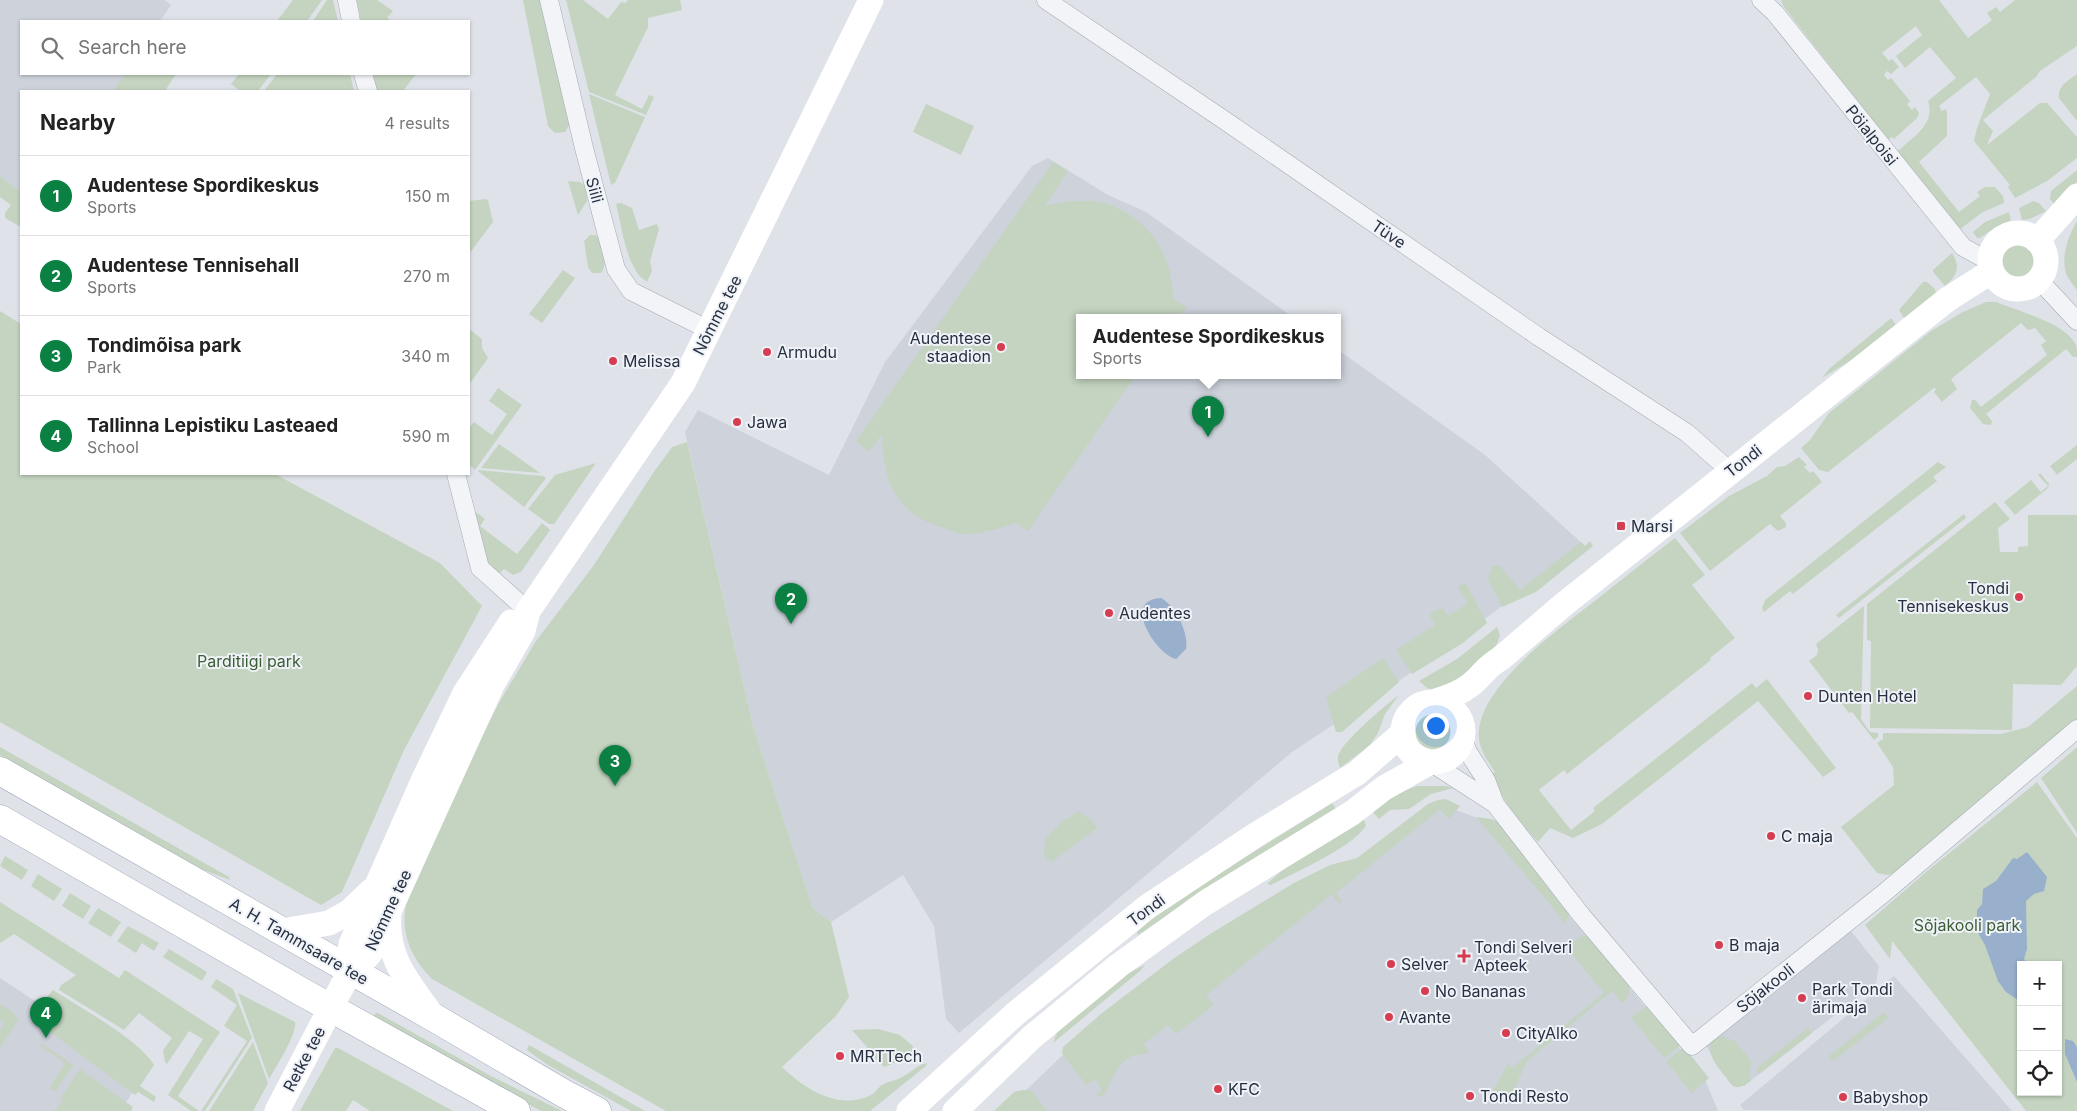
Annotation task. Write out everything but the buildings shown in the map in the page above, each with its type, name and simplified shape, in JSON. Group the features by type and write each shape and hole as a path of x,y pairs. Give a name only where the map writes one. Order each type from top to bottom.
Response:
{"main road":[{"name":"A. H. Tammsaare tee","path":"0,771 597,1111"},
{"path":"0,819 516,1111"}],"street":[{"path":"347,0 352,20"},
{"name":"Siili","path":"549,0 584,148 616,269 631,291 709,330"},
{"name":"Nõmme tee","path":"528,611 510,623 465,693 423,781 351,944 350,971 361,964 370,953 492,685 523,632 528,611 683,383 871,0"},
{"name":"Tüve","path":"1046,0 1228,122 1540,337 1687,433 1730,471"},
{"name":"Pöialpoisi","path":"1761,0 1775,13 1963,247 1991,267"},
{"path":"364,75 368,90"},
{"path":"2038,241 2077,196"},
{"path":"2020,233 2030,235 2038,241 2046,256 2044,273 2039,280 2031,286 2013,288 2004,285 1997,279 1991,267 1991,253 2002,238 2020,233"},
{"name":"Tondi","path":"1436,702 1456,694 1471,685 1489,665 1500,659 1562,605 1991,267"},
{"path":"2039,280 2077,321"},
{"path":"456,475 480,568 528,611"},
{"name":"Tondi","path":"1464,735 1471,709 1482,689 1497,670 1500,659"},
{"path":"1436,702 1444,703 1457,712 1462,721 1464,735 1455,753 1448,759 1430,762 1423,761 1411,753 1404,741 1404,723 1412,710 1422,703 1436,702"},
{"name":"Sõjakooli","path":"1464,735 1468,752 1486,780 1495,804 1582,916 1692,1046 1884,893 2077,729"},
{"name":"Tondi","path":"909,1111 1015,1014 1147,907 1254,836 1357,773 1403,733"},
{"name":"Tondi","path":"956,1111 1032,1037 1118,966 1205,903 1352,813 1384,788 1430,762"},
{"name":"Sõjakooli","path":"1430,762 1495,804"},
{"path":"282,931 329,923 349,912 380,882"},
{"path":"390,907 388,925 395,959 402,974 433,1017"},
{"name":"Retke tee","path":"277,1111 350,971"}],"shaded area":[{"path":"0,0 165,0 171,5 161,20 20,20 20,75 124,75 114,90 20,90 20,191 0,176"},
{"name":"Audentes","path":"1048,158 1108,195 1146,212 1288,314 1076,314 1076,379 1341,379 1341,352 1485,455 1585,546 1399,681 1292,752 959,1033 946,1019 934,926 903,875 831,922 813,909 753,726 685,432 698,410 829,475 885,362 1032,166"},
{"path":"1440,804 1491,823 1704,1077 1718,1111 1026,1111 1019,1097 1068,1050"},
{"path":"1850,930 1879,966 1876,983 1744,1086 1723,1074 1705,1044"},
{"path":"1894,976 2012,1111 1744,1110 1740,1105"},
{"path":"0,978 144,1073 121,1111 0,1111"}],"green space":[{"path":"293,0 322,0 308,20 278,20"},
{"path":"327,0 333,0 338,20 314,20"},
{"path":"357,0 377,0 393,11 387,18 390,20 361,20"},
{"path":"523,0 540,0 570,118 570,124 565,132 555,133 548,126"},
{"path":"566,0 583,0 608,19 621,2 625,3 628,0 680,0 682,10 648,18 648,27 615,95 642,109 649,95 654,97 646,115 589,92"},
{"path":"1781,0 1939,0 1968,38 1992,20 1987,13 1996,7 2000,12 2015,0 2077,0 2077,46 2040,71 2036,77 1983,120 1993,131 1987,145 2040,103 2047,103 2077,137 2077,158 2047,181 2015,198 2008,187 2010,185 1974,141 1990,94 1976,77 1939,106 1942,111 1945,109 1947,112 1947,136 1919,162 1959,212 1980,196 1977,192 1985,187 1995,187 2003,196 2004,203 1983,212 1956,232 1897,152 1916,136 1926,124 1930,109 1928,101 1956,78 1930,47 1905,68 1896,56 1922,35 1916,26 1882,53 1889,61 1892,59 1899,67 1891,74 1887,71 1884,75 1888,80 1891,78 1910,101 1907,104 1912,110 1915,107 1919,113 1917,118 1894,139 1892,137 1888,140 1784,7"},
{"path":"2077,74 2077,121 2059,98 2059,94 2061,87"},
{"path":"124,75 175,75 166,90 114,90"},
{"path":"238,75 270,75 259,90 239,90 231,84"},
{"path":"276,75 350,75 354,90 265,90"},
{"path":"373,75 415,75 404,90 377,90"},
{"path":"589,94 645,117 615,183 611,185"},
{"path":"926,104 974,126 961,155 913,132"},
{"name":"Audentese staadion","path":"1053,162 1068,171 1045,206 1075,201 1090,201 1112,205 1135,218 1153,237 1166,259 1170,272 1173,299 1187,307 1181,314 1076,314 1076,379 1133,379 1028,531 1016,523 970,534 960,533 925,521 902,503 889,480 885,466 882,434 869,452 856,441"},
{"path":"2077,170 2077,182 2054,204 2050,199 2051,191"},
{"path":"0,176 20,191 20,226 5,218 5,213 11,205 0,197"},
{"path":"568,181 580,182 586,187 587,201 578,215"},
{"path":"488,200 493,222 470,253 470,201"},
{"path":"2033,201 2039,203 2046,211 2030,219 2022,220 2019,208"},
{"path":"621,203 632,208 639,230 657,224 659,229 650,261 652,271 647,282 634,268 626,247 616,204"},
{"path":"2009,212 2011,221 1977,238 1973,232 1985,222"},
{"path":"2077,221 2077,290 2067,276 2064,262 2068,240"},
{"path":"590,235 596,235 602,248 605,260 601,273 592,273 588,267 584,241"},
{"path":"2019,244 2026,245 2031,249 2035,254 2035,268 2031,273 2026,277 2019,278 2012,277 2007,273 2003,268 2002,261 2003,254 2007,249 2012,245"},
{"path":"1952,253 1957,267 1955,275 1945,286 1933,270"},
{"path":"563,270 575,278 542,323 529,314"},
{"path":"1923,282 1927,282 1935,289 1936,294 1904,318 1899,310"},
{"path":"1986,302 1996,302 2052,324 2062,330 2071,337 2076,345 2077,357 2073,357 2066,349 1986,414 1992,421 1991,425 1983,424 1970,408 1972,400 1975,400 1981,407 2047,355 2041,345 2046,341 2035,328 2028,330 2021,323 1951,379 1957,389 1942,402 1934,392 1936,389 1934,388 1828,472 1819,470 1801,448 1810,440 1829,413 1931,331 1961,313"},
{"name":"Parditiigi park","path":"0,311 20,323 20,475 277,475 440,563 482,606 404,750 342,892 321,905 0,722"},
{"path":"1890,319 1896,325 1853,359 1822,378 1829,369"},
{"path":"470,330 482,339 482,348 488,358 470,384"},
{"path":"498,388 522,405 475,470 470,465 470,427 474,422 492,435 507,414 489,401"},
{"path":"687,442 753,726 813,909 831,922 849,997 836,1016 782,1067 812,1090 834,1099 846,1100 859,1099 871,1095 884,1084 898,1079 927,1063 926,1066 870,1111 666,1111 432,979 413,954 406,936 406,905 472,755 500,701 536,641 594,565 653,473 672,447"},
{"path":"499,444 540,473 481,468"},
{"path":"2077,445 2077,459 2057,475 2050,466"},
{"path":"1799,457 1807,465 1804,467 1810,473 1813,471 1822,482 1780,516 1786,523 1786,527 1778,531 1770,524 1710,571 1680,533 1729,496 1767,476 1777,467 1785,466"},
{"path":"1938,462 1946,467 1933,477 1937,481 1793,594 1790,591 1764,612 1762,608 1765,600"},
{"path":"596,463 554,524 549,524 528,509 555,475"},
{"path":"479,470 543,476 546,478 524,507"},
{"path":"2040,473 2049,484 2048,488 2015,515 2004,502 2031,480 2041,492 2048,486 2038,475"},
{"name":"Tondi Tennisekeskus","path":"1995,502 2010,519 1998,528 2000,552 2018,552 2018,547 2028,546 2028,515 2077,515 2077,666 2061,685 2013,684 2012,730 1870,728 1871,641 1867,640 1867,604"},
{"path":"474,513 485,519 480,526 517,554 542,523 550,530 521,572 513,575 504,569 499,574 488,563"},
{"path":"1964,514 1966,518 1839,618 1836,615"},
{"path":"1675,538 1705,575 1692,585 1735,638 1710,658 1711,660 1567,774 1564,770 1539,790 1571,830 1595,811 1593,808 1752,683 1756,688 1767,679 1836,768 1823,777 1758,701 1602,824 1573,838 1550,828 1538,842 1514,815 1490,776 1495,772 1488,762 1479,741 1479,730 1484,712 1494,693 1509,675 1544,641"},
{"path":"1590,541 1593,546 1536,592 1502,607 1488,579 1492,567 1500,566 1520,590 1581,542 1585,546"},
{"path":"1466,584 1487,623 1463,643 1412,674 1396,650 1435,625 1430,616 1431,613 1442,608 1448,616 1468,603 1458,587"},
{"path":"1864,606 1861,719 1870,732 1878,733 1878,737 1874,740 1852,712 1849,713 1809,661 1817,655 1818,649 1816,644"},
{"path":"1497,627 1500,635 1497,644 1467,676 1435,690 1427,688 1419,681 1457,659"},
{"path":"1383,658 1399,682 1342,732 1336,732 1326,697"},
{"path":"2077,686 2077,721 1894,873 1888,875 1877,873 1841,827 1894,785 1893,767 1877,743 1883,739 1883,733 2001,734 2028,727"},
{"path":"1399,695 1385,714 1378,733 1370,745 1340,768 1338,757 1347,743 1365,724"},
{"path":"1433,713 1445,719 1451,731 1445,743 1433,749 1421,743 1415,731 1421,719"},
{"path":"0,747 229,877 230,880 198,868 0,755"},
{"path":"2077,747 2077,833 2041,778"},
{"name":"Sõjakooli park","path":"2037,782 2077,838 2077,1111 2026,1111 1892,941 1890,959 1865,925 1926,872"},
{"path":"1418,786 1446,786 1453,788 1431,794 1409,809 1390,810 1379,819 1372,811 1405,790"},
{"path":"1446,799 1460,806 1450,818 1440,809 1336,893 1342,902 1338,903 1332,894 1206,995 1214,1005 1176,1034 1168,1025 1144,1044 1149,1052 1132,1056 1125,1061 1117,1070 1103,1097 1096,1095 1102,1090 1095,1079 1086,1085 1062,1053 1063,1047 1102,1013 1173,959 1210,934 1294,883 1330,865 1357,858 1428,804"},
{"path":"1332,803 1336,809 1205,890 1138,935 1137,932 1162,909"},
{"path":"1079,811 1093,822 1097,828 1051,862 1044,856 1046,838 1062,822"},
{"path":"1476,817 1499,822 1569,909 1569,915 1563,925 1561,917"},
{"path":"1363,818 1366,825 1360,833 1338,850 1271,885 1267,884 1287,866"},
{"path":"5,856 28,870 22,880 0,866"},
{"path":"38,874 62,889 54,901 31,886"},
{"path":"70,893 91,906 83,919 62,906"},
{"path":"0,902 119,978 125,970 220,1032 178,1096 199,1111 191,1111 168,1095 203,1039 189,1031 167,1064 163,1050 172,1038 139,1013 124,1030 59,990 61,985 76,975 14,934 0,943"},
{"path":"98,908 121,922 111,937 88,923"},
{"path":"128,926 159,943 154,951 142,943 136,953 117,941"},
{"path":"1582,936 1589,936 1620,967 1629,986 1628,995 1622,1003 1612,991 1527,1061 1507,1104 1489,1097 1508,1064 1512,1068 1604,993 1566,947"},
{"path":"169,949 207,972 202,981 163,957"},
{"path":"1145,965 1053,1043 1059,1027 1126,974"},
{"path":"216,979 233,989 252,1038 205,1111 201,1111 247,1041 224,1026 237,1005 211,987"},
{"path":"53,990 123,1035 147,1055 154,1065 140,1086 156,1097 154,1102 138,1092 135,1095 49,1031 52,1024 44,1017 46,1013 37,1008"},
{"path":"238,993 295,1022 293,1035 269,1079"},
{"path":"0,1004 14,1013 18,1020 0,1048 0,1030 5,1023 0,1020"},
{"path":"1649,1005 1682,1044 1664,1058 1631,1017"},
{"path":"376,1012 491,1076 562,1111 541,1111 373,1018"},
{"path":"1884,1012 1888,1018 1833,1061 1829,1056"},
{"path":"1808,1028 1812,1033 1759,1074 1757,1071 1758,1067"},
{"path":"878,1029 900,1035 913,1046 912,1053 905,1059 884,1067 852,1030"},
{"path":"1718,1035 1735,1041 1751,1061 1749,1077 1751,1081 1744,1086 1736,1087 1728,1081 1711,1056 1711,1045"},
{"path":"253,1042 268,1083 253,1111 209,1111"},
{"path":"41,1043 73,1065 55,1092 50,1088 65,1063 40,1046"},
{"path":"529,1045 645,1111 631,1111 548,1065 527,1050"},
{"path":"1684,1047 1709,1078 1692,1093 1666,1061"},
{"path":"335,1048 453,1111 370,1111 353,1100 346,1111 300,1111"},
{"path":"80,1069 133,1107 131,1111 52,1111 56,1109 63,1099 61,1097"},
{"path":"1022,1090 1032,1091 1047,1111 994,1111 1014,1092"}],"water":[{"path":"1161,598 1176,613 1185,635 1186,649 1176,659 1160,648 1152,638 1146,628 1143,617 1143,608 1149,601"},
{"path":"2027,852 2047,877 2044,891 2034,894 2026,901 2027,949 2025,961 2017,961 2017,999 2006,992 1998,981 1985,945 1977,931 1977,910 1982,904 1983,889 1996,881 2013,858 2017,859"},
{"path":"2065,1039 2073,1041 2077,1047 2077,1082 2065,1054"}],"place":[{"name":"Audentese staadion","path":"1001,347"},
{"name":"Armudu","path":"767,352"},
{"name":"Melissa","path":"613,361"},
{"name":"Jawa","path":"737,422"},
{"name":"Audentese Spordikeskus","path":"1208,437"},
{"name":"Marsi","path":"1621,526"},
{"name":"Tondi Tennisekeskus","path":"2019,597"},
{"name":"Audentes","path":"1109,613"},
{"name":"Audentese Tennisehall","path":"791,624"},
{"name":"Dunten Hotel","path":"1808,696"},
{"name":"Tondimõisa park","path":"615,786"},
{"name":"C maja","path":"1771,836"},
{"name":"B maja","path":"1719,945"},
{"name":"Tondi Selveri Apteek","path":"1464,956"},
{"name":"Selver","path":"1391,964"},
{"name":"No Bananas","path":"1425,991"},
{"name":"Park Tondi ärimaja","path":"1802,998"},
{"name":"Avante","path":"1389,1017"},
{"name":"CityAlko","path":"1506,1033"},
{"name":"Tallinna Lepistiku Lasteaed","path":"46,1038"},
{"name":"MRTTech","path":"840,1056"},
{"name":"KFC","path":"1218,1089"},
{"name":"Tondi Resto","path":"1470,1096"},
{"name":"Babyshop","path":"1843,1097"}]}
